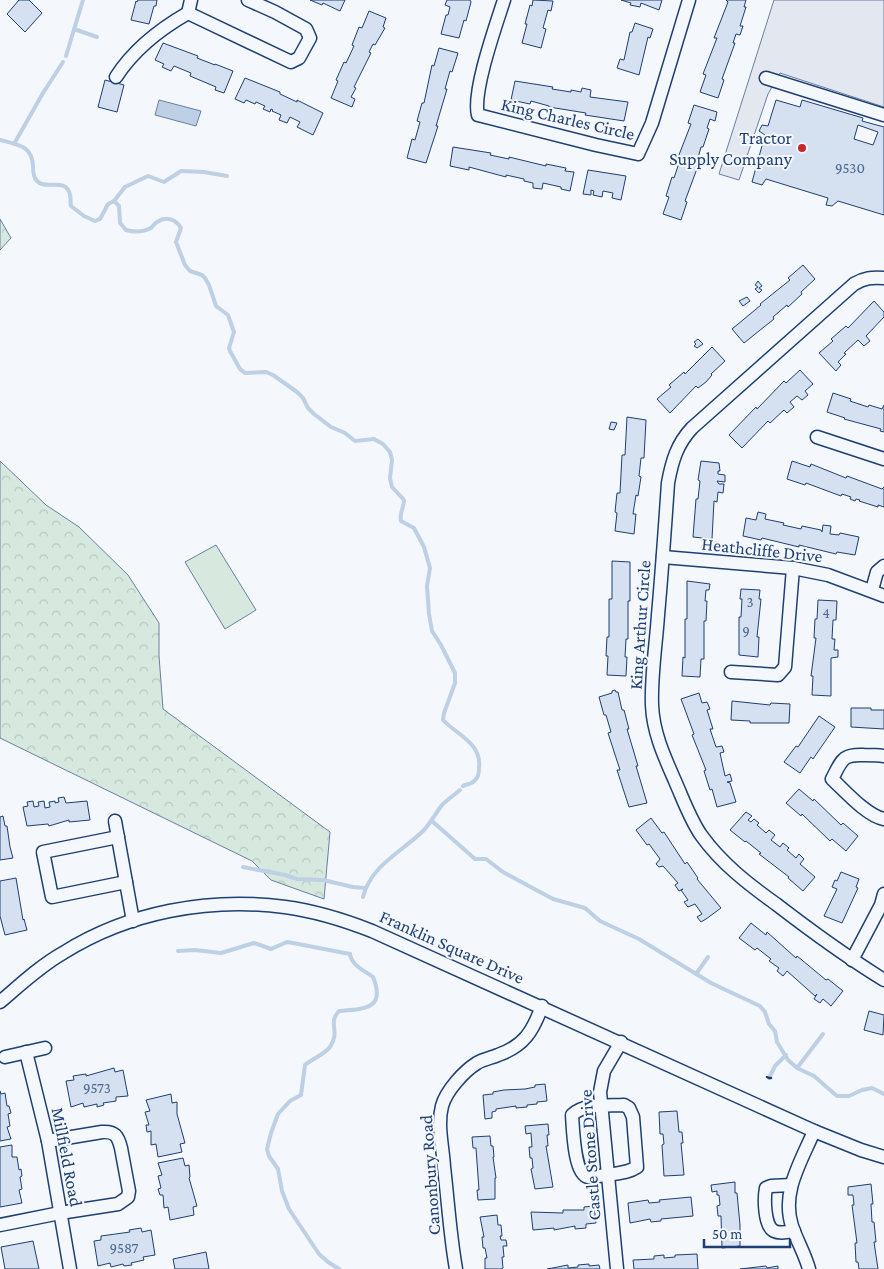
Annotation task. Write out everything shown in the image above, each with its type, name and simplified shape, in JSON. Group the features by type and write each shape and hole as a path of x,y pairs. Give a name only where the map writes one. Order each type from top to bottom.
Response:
{"street":[{"path":"116,77 123,66 149,40 170,23 188,13 192,0"},
{"path":"188,13 290,62 299,58 310,38 306,29 248,0"},
{"name":"King Charles Circle","path":"504,0 482,73 476,108 478,115 638,154 652,123 689,0"},
{"path":"766,78 884,115"},
{"name":"King Arthur Circle","path":"884,278 871,277 854,284 684,436 677,448 670,468 668,483 652,706 662,753 692,819 701,834 726,865 786,912 852,960 884,980"},
{"path":"817,437 884,459"},
{"name":"Heathcliffe Drive","path":"663,557 793,568 828,575 878,593"},
{"path":"878,593 877,572 884,566"},
{"path":"731,672 778,675 785,667 793,568"},
{"path":"884,756 851,754 845,757 832,779 869,812 877,818 884,819"},
{"path":"115,821 133,921"},
{"path":"118,837 43,852 52,897 126,882"},
{"path":"852,960 881,905 884,894"},
{"name":"Franklin Square Drive","path":"0,1002 62,953 94,936 133,921 173,910 227,904 284,907 307,911 372,930 814,1131 884,1157"},
{"name":"Canonbury Road","path":"456,1269 440,1118 442,1106 444,1100 466,1070 480,1061 500,1055 524,1041 536,1024 542,1006"},
{"name":"Castle Stone Drive","path":"617,1269 600,1106 600,1083 604,1071 621,1042"},
{"path":"5,1057 45,1048"},
{"name":"Millfield Road","path":"26,1052 48,1141 70,1269"},
{"path":"624,1105 629,1108 633,1117 637,1166 630,1171 588,1177 581,1174 578,1166 572,1115 578,1110 600,1106 624,1105"},
{"path":"0,1225 118,1204 126,1200 129,1192 120,1141 115,1134 109,1131 48,1141"},
{"path":"809,1269 794,1231 788,1205 791,1185 814,1131"},
{"path":"791,1185 766,1188 764,1196 767,1222 770,1228 776,1232 794,1231"}],"green space":[{"path":"0,219 11,238 0,250"},
{"path":"0,461 46,505 79,527 128,575 159,623 159,656 163,709 330,832 324,899 271,880 252,861 0,738"},
{"path":"216,545 256,610 225,629 185,562"}],"shaded area":[{"path":"774,0 884,0 884,107 780,73 768,94 739,180 719,174"}],"water":[{"path":"159,100 201,111 196,126 155,115"}],"building":[{"path":"19,0 29,0 42,13 25,32 7,14"},
{"path":"157,0 149,24 131,20 136,1"},
{"path":"310,0 345,0 340,11 323,3 322,5"},
{"path":"447,0 470,0 471,2 459,38 441,34 450,7 445,5"},
{"path":"533,0 553,1 551,11 548,10 543,28 546,29 541,48 522,43 527,24 525,24"},
{"path":"621,0 662,0 659,10 641,3 640,7 630,5 631,3"},
{"path":"726,0 746,0 744,7 746,7 740,26 743,26 740,35 736,34 718,98 700,92 706,75 703,74 717,38 714,38 728,2"},
{"path":"369,11 386,18 383,27 385,28 375,45 373,44 369,52 371,53 354,87 356,88 351,97 355,99 352,107 331,98 338,81 336,80 354,46 352,45 359,27 362,28"},
{"path":"635,23 653,29 650,38 648,37 639,75 617,68 620,59 624,60 630,32 632,32"},
{"path":"163,43 233,71 224,93 215,90 216,87 190,76 191,73 174,66 171,71 162,67 164,64 155,60"},
{"path":"439,48 458,53 452,72 450,71 445,89 447,89 436,126 438,126 426,163 407,158 412,139 415,140 420,122 417,121 422,103 424,103 432,65 434,66"},
{"path":"245,78 280,92 280,94 323,113 313,135 297,127 300,122 290,117 287,123 279,120 281,115 273,110 271,109 270,112 263,109 265,106 246,100 244,103 235,99"},
{"path":"105,80 124,85 117,112 98,107"},
{"path":"515,81 571,92 571,90 581,92 582,88 591,90 590,97 628,102 624,121 585,115 586,113 549,107 531,101 530,104 511,100"},
{"path":"776,100 800,107 802,100 863,118 862,121 884,127 884,215 838,201 832,206 826,205 828,198 766,179 762,185 752,182 765,135 759,131 762,125 768,126","holes":["858,125 878,132 873,145 854,139"]},
{"path":"694,105 717,112 715,121 710,119 707,128 709,129 703,147 701,147 696,165 698,166 685,201 687,202 681,220 663,214 669,197 666,196 680,160 677,160 691,124 688,123"},
{"path":"453,147 491,153 490,155 509,159 509,157 546,166 546,164 566,168 565,171 574,172 570,191 543,183 542,189 533,188 533,183 524,181 524,179 506,175 506,177 469,167 469,170 450,166"},
{"path":"588,170 626,176 621,200 612,198 613,193 603,191 602,197 593,195 594,191 591,190 591,195 583,194"},
{"path":"803,265 815,279 788,307 787,305 773,317 774,319 744,343 732,329 790,280 788,278"},
{"path":"758,281 762,286 759,288 762,290 759,293 755,289 758,287 755,285"},
{"path":"747,297 750,301 743,306 739,301"},
{"path":"874,301 884,312 884,317 866,336 870,341 864,346 858,340 844,353 846,354 838,362 841,365 836,371 819,353 833,341 831,339 846,326 848,328"},
{"path":"698,339 703,344 697,348 694,346 696,344 694,342"},
{"path":"712,347 725,361 711,374 706,382 698,388 696,386 670,413 657,399 671,387 669,385 684,372 685,374"},
{"path":"800,370 813,384 805,391 808,395 802,400 797,396 790,402 794,407 787,413 784,410 770,423 768,421 742,448 729,435 784,381 786,383"},
{"path":"833,393 868,407 869,405 882,409 884,405 884,432 880,431 881,429 844,419 827,412"},
{"path":"627,417 646,420 644,458 641,458 639,476 641,477 633,514 636,514 634,534 615,531 617,513 615,512 617,493 620,493 622,455 625,455"},
{"path":"611,422 617,423 614,430 609,429"},
{"path":"701,461 719,463 720,471 718,471 718,474 725,475 725,482 717,481 719,484 724,484 723,493 718,492 717,502 714,501 712,539 693,537"},
{"path":"792,461 810,467 811,464 846,478 847,476 882,489 884,487 884,507 878,505 878,507 856,499 855,501 850,499 851,497 842,494 841,496 806,483 805,485 787,479"},
{"path":"758,512 766,514 765,519 784,523 783,525 801,529 802,526 821,530 822,532 823,525 831,526 830,534 839,535 840,533 859,537 855,555 837,552 836,554 799,545 799,547 762,538 761,540 743,536 746,518 756,520"},
{"path":"612,561 630,562 628,639 626,639 625,657 627,657 626,676 607,675 608,656 606,656 607,637 609,637 609,599 612,599"},
{"path":"687,581 710,584 709,590 706,590 704,659 701,659 700,677 682,676 683,657 685,658"},
{"path":"741,589 760,590 759,599 761,599 757,637 759,637 758,657 739,655"},
{"path":"818,600 837,601 832,639 835,639 834,650 838,650 838,657 831,658 831,696 812,695 813,676 811,676"},
{"path":"615,690 618,692 622,710 624,710 629,729 627,729 638,766 636,766 647,803 629,807 608,733 611,732 599,697 612,693"},
{"path":"699,693 702,703 707,702 710,709 707,710 713,729 710,729 716,747 722,746 724,752 720,753 725,776 730,774 732,781 727,782 730,783 736,802 717,807 681,699"},
{"path":"732,701 770,705 771,703 790,704 789,723 750,723 750,721 731,720"},
{"path":"851,708 884,710 884,729 851,727"},
{"path":"819,716 835,727 813,759 811,757 800,773 784,762 796,746 798,747"},
{"path":"799,789 813,801 814,799 841,825 843,823 858,836 846,851 832,839 830,841 802,814 801,816 786,803"},
{"path":"64,797 66,803 87,801 90,820 69,822 69,820 49,826 48,824 27,826 23,807 28,806 27,802 33,801 34,807 39,806 38,802 44,801 45,808 50,807 49,802 59,802 58,798"},
{"path":"746,812 752,816 748,820 751,822 754,819 759,823 757,825 766,833 769,830 775,835 771,840 780,847 783,843 789,848 787,850 796,858 799,854 804,859 800,864 815,877 803,891 789,877 759,854 761,853 730,830"},
{"path":"3,816 5,826 7,826 13,858 0,860 0,817"},
{"path":"651,818 662,833 664,832 685,864 687,862 697,879 721,908 701,922 697,917 702,914 695,904 688,907 684,902 688,900 675,885 678,883 663,866 659,867 656,864 660,859 636,830"},
{"path":"841,872 859,879 856,887 858,888 842,923 824,916 837,889 832,887"},
{"path":"16,878 23,920 27,930 5,935 0,916 0,881"},
{"path":"751,923 766,935 767,932 796,958 797,956 826,980 828,979 843,991 831,1006 823,999 820,1003 814,999 817,994 815,996 787,971 783,976 777,971 779,968 769,961 771,959 757,948 755,950 739,938"},
{"path":"869,1011 884,1015 883,1035 864,1030"},
{"path":"114,1068 115,1072 123,1070 128,1096 116,1097 116,1101 103,1103 104,1105 97,1107 97,1104 84,1107 83,1103 71,1107 66,1081 74,1080 73,1076 86,1074 86,1076"},
{"path":"545,1084 547,1101 527,1105 527,1107 516,1108 516,1106 496,1109 496,1111 492,1112 492,1118 485,1119 483,1095"},
{"path":"0,1091 1,1094 5,1093 7,1106 9,1106 11,1113 8,1114 10,1126 7,1127 11,1139 0,1141"},
{"path":"171,1094 172,1103 177,1102 177,1114 185,1143 180,1144 182,1152 158,1157 156,1144 151,1145 151,1131 147,1132 146,1125 149,1125 145,1112 150,1111 146,1100"},
{"path":"677,1111 679,1132 682,1132 683,1143 681,1143 684,1175 664,1176 662,1145 664,1144 663,1134 660,1134 659,1112"},
{"path":"548,1124 548,1146 546,1146 553,1187 535,1189 529,1147 532,1147 531,1133 526,1134 525,1126"},
{"path":"490,1136 491,1146 493,1146 496,1178 495,1199 478,1200 476,1148 473,1148 472,1137"},
{"path":"12,1145 12,1157 17,1157 19,1170 21,1169 22,1189 19,1190 22,1203 0,1207 0,1147"},
{"path":"183,1158 185,1166 189,1165 189,1178 197,1206 193,1207 194,1215 170,1220 168,1207 164,1208 163,1195 160,1195 158,1189 161,1188 158,1176 162,1175 158,1163"},
{"path":"735,1182 740,1225 740,1246 722,1248 721,1216 718,1216 717,1206 720,1205 719,1195 717,1195 717,1191 712,1192 711,1185"},
{"path":"871,1184 872,1222 874,1222 876,1242 874,1242 878,1269 859,1269 858,1262 856,1262 855,1243 857,1243 852,1205 854,1205 853,1195 848,1195 848,1187"},
{"path":"691,1197 693,1216 661,1219 661,1221 651,1222 650,1219 630,1223 628,1203 648,1200 649,1203 660,1202 659,1200"},
{"path":"594,1206 596,1223 586,1224 586,1228 575,1229 575,1226 554,1230 554,1228 533,1230 531,1212 563,1213 563,1210 584,1210 584,1207"},
{"path":"497,1215 498,1225 501,1225 501,1240 506,1240 507,1246 503,1246 503,1268 485,1269 485,1258 487,1258 485,1248 483,1248 482,1237 484,1237 480,1217"},
{"path":"141,1228 142,1232 151,1230 155,1255 143,1257 144,1260 131,1263 132,1265 124,1266 123,1264 111,1267 110,1263 98,1266 94,1241 101,1240 101,1236 130,1232 129,1230"},
{"path":"33,1241 39,1269 5,1269 1,1247"},
{"path":"206,1252 209,1269 175,1269 173,1259"},
{"path":"697,1254 698,1269 634,1269 633,1260 654,1259 654,1256 664,1255 664,1258 675,1257 675,1255"},
{"path":"589,1264 589,1266 599,1265 600,1269 547,1269 568,1265 568,1268 578,1267 578,1265"},
{"path":"766,1266 767,1268 778,1266 778,1269 740,1269"}],"waterway":[{"path":"66,56 83,0"},
{"path":"74,29 97,37"},
{"path":"14,144 63,62"},
{"path":"0,140 18,145 27,150 32,159 37,181 45,185 64,186 68,189 71,206 84,216 95,221 100,219 108,204 114,201 125,187 148,176 164,182 181,171 227,176"},
{"path":"114,201 119,206 120,223 126,230 145,230 164,219 170,219 179,225 181,228 176,242 185,265 190,271 205,278 216,306 228,315 234,332 229,348 240,369 245,373 266,372 273,375 297,392 303,398 308,408 331,427 345,433 355,441 374,439 383,444 390,452 392,460 390,478 392,487 404,500 401,521 414,528 424,547 430,568 427,586 432,631 455,673 455,683 443,720 473,746 479,759 477,778 463,786"},
{"path":"363,897 367,886 380,868 424,830 442,805 460,790"},
{"path":"432,821 475,859 486,859 503,872 553,899 585,908 600,921 639,939 711,983 760,1006 765,1012 769,1024 775,1031 777,1042 788,1060 797,1068 814,1076 837,1096 849,1096 872,1088 884,1094"},
{"path":"243,867 297,879 323,880 365,888"},
{"path":"178,951 195,950 221,953 254,943 271,949 287,942 350,954"},
{"path":"339,1269 319,1254 289,1209 282,1191 278,1169 269,1156 267,1149 278,1114 290,1101 301,1095 305,1065 330,1047 334,1036 334,1020 339,1011 365,1008 375,1001 377,996 373,977 356,965 350,954"},
{"path":"696,974 708,957"},
{"path":"797,1068 823,1034"},
{"path":"769,1078 775,1066 786,1055"}],"wall":[{"path":"767,1077 771,1078"}],"place":[{"name":"Tractor Supply Company","path":"802,148"}]}
